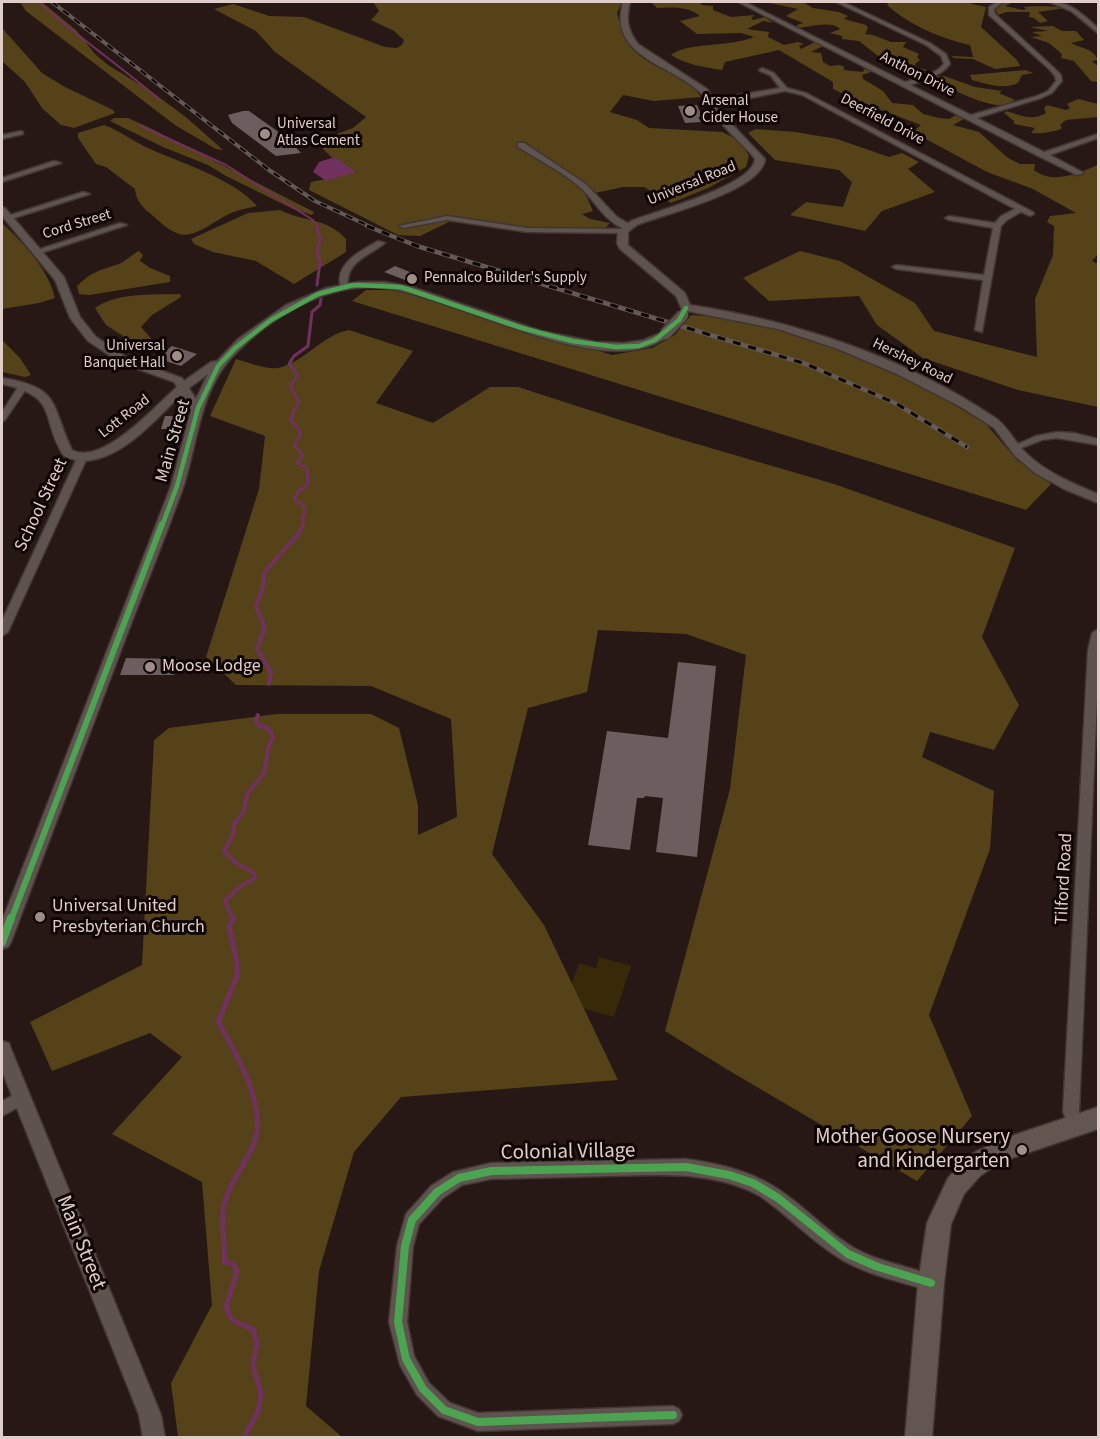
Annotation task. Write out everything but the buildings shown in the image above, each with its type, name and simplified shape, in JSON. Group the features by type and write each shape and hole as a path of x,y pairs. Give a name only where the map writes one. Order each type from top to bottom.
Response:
{"main road":[{"path":"918,1437 931,1283 939,1223 947,1203 963,1176 985,1159 1011,1147 1087,1122"}],"street":[{"name":"Universal Road","path":"625,229 719,192 757,171 760,159 723,120 712,100 695,84 654,61 636,45 628,35 622,19 626,2"},
{"name":"Anthon Drive","path":"741,2 1080,173"},
{"path":"970,118 1039,97 1050,92 1059,81 1058,75 1051,68 992,15 991,8 1000,2"},
{"path":"1053,2 1073,10 1098,31"},
{"path":"845,3 930,45 945,55 947,63 941,71 904,84"},
{"path":"762,69 772,74 785,89"},
{"name":"Deerfield Drive","path":"712,100 741,98 785,89 804,94 1030,214"},
{"path":"2,137 21,133"},
{"path":"1043,154 1098,136"},
{"path":"522,146 583,186 625,229"},
{"path":"2,180 57,164"},
{"path":"86,194 5,214 60,279 75,318 92,339 125,361 178,380 197,411"},
{"path":"979,330 986,278 997,226 1004,218 1020,210"},
{"path":"403,226 447,218 527,230 625,229"},
{"path":"949,218 997,226"},
{"name":"Cord Street","path":"38,251 123,225"},
{"path":"625,229 622,243 624,247 681,295 685,311"},
{"path":"344,286 343,277 349,264 381,243"},
{"path":"896,267 986,278"},
{"name":"Main Street","path":"2,942 177,486 197,411 209,380 222,360 241,343 297,302 344,286 372,284 412,289 506,322 595,346 633,347 655,341 665,334 685,311"},
{"name":"Hershey Road","path":"685,311 760,320 843,346 915,378 998,426 1024,458 1041,470 1098,499"},
{"name":"Lott Road","path":"82,458 92,457 115,446 184,387 222,360"},
{"path":"2,381 23,386 43,396 49,404 64,447 73,457 82,458"},
{"path":"2,418 23,386"},
{"path":"1016,447 1053,434 1066,434 1098,442"},
{"name":"School Street","path":"2,632 82,458"},
{"name":"Tilford Road","path":"1087,1122 1071,1112 1094,650 1098,633"},
{"name":"Main Street","path":"2,1049 150,1415 154,1437"},
{"path":"2,1109 21,1098"},
{"name":"Colonial Village","path":"673,1415 478,1422 444,1410 423,1389 406,1359 398,1322 405,1246 412,1220 424,1204 459,1178 491,1172 686,1167 708,1170 753,1183 778,1199 847,1254 931,1283"}],"shaded area":[{"path":"20,2 42,2 77,31 95,54 108,65 152,92 187,118 223,150 216,149 175,125 26,11"},
{"path":"373,2 622,2 617,13 626,40 633,50 642,58 684,81 701,97 654,101 623,95 610,112 637,120 649,128 722,132 739,140 749,156 746,167 708,188 671,203 644,187 623,187 586,195 593,211 582,214 590,219 610,223 605,228 519,231 457,218 420,236 398,235 309,190 311,182 336,177 346,171 322,148 323,139 353,128 366,117 275,52 256,31 214,9 233,4 269,16 304,17 385,47 397,48 404,40 394,31 371,20 379,11"},
{"path":"651,2 699,2 702,5 713,6 713,10 731,17 755,15 751,18 753,20 765,17 773,23 763,21 747,29 769,32 768,37 784,45 798,42 804,44 799,46 801,49 815,42 823,46 811,52 821,53 823,62 830,66 840,65 844,67 844,70 874,71 862,75 863,79 883,91 892,103 913,105 923,114 939,118 949,119 956,115 964,119 953,125 979,132 1008,158 1020,164 1035,164 1034,170 1049,177 1066,176 1098,165 1098,254 1092,261 1098,264 1098,407 1018,390 923,358 877,325 859,296 769,301 743,278 800,251 840,261 915,303 934,331 1037,357 1035,299 1053,255 1054,226 1047,222 1050,216 1076,213 1033,189 987,172 913,132 921,125 833,89 833,82 779,50 725,62 722,70 683,61 671,55 688,48 754,37 741,33 697,34 680,21 700,16 696,13 680,8 657,8"},
{"path":"765,2 803,2 813,8 839,12 848,16 844,19 866,25 868,28 865,34 891,42 906,42 903,47 919,54 917,57 920,60 915,64 916,67 927,70 901,75 908,71 893,60 882,59 859,41 842,39 842,36 830,33 840,29 836,26 826,24 797,28 797,25 803,23 786,16 798,9"},
{"path":"889,2 970,2 986,7 981,27 1017,60 1020,66 995,69 973,59 954,58 951,56 973,57 970,45 937,35 916,25 887,5"},
{"path":"1002,2 1013,2 1005,6 1023,10 1026,9 1024,7 1065,8 1038,12 1048,21 1040,23 1029,17 1030,12 1006,12 998,15 995,8"},
{"path":"1053,26 1062,31 1076,31 1084,40 1071,43 1096,56 1098,60 1092,61 1098,66 1098,82 1091,81 1074,61 1061,58 1062,54 1049,43 1031,37 1042,36 1032,32 1048,31 1030,27"},
{"path":"2,28 42,73 115,113 74,128 61,125 42,108 25,82 2,61"},
{"path":"1026,70 1033,73 1022,75 1018,83 1007,86 995,86 972,80 970,75"},
{"path":"944,76 975,87 1002,91 999,93 1015,100 1004,105 995,105 976,100 932,78"},
{"path":"1078,99 1098,104 1098,117 1066,120 1060,125 1062,128 1052,132 1031,133 1035,128 1014,124 1014,121 1004,113 1007,111 1022,116 1036,117 1046,113 1044,108 1047,105 1066,110 1070,108 1067,104"},
{"path":"114,118 128,118 148,127 314,212 312,215 293,209 208,165 163,147 110,121"},
{"path":"104,125 150,149 222,180 236,188 257,206 239,210 193,233 186,235 172,231 143,207 138,201 135,189 106,167 96,164 78,138 78,133"},
{"path":"756,129 795,132 837,139 889,157 902,153 919,162 908,169 935,192 882,211 865,231 790,215 806,202 843,207 852,182 839,170 775,160 748,133"},
{"path":"335,157 356,172 326,181 313,172 319,162"},
{"path":"280,210 331,227 346,239 346,252 294,284 256,261 213,252 194,244 191,239 248,213"},
{"path":"2,223 41,266 55,298 2,309"},
{"path":"139,251 143,255 140,261 170,276 170,282 89,295 79,294 77,286 88,277 122,263"},
{"path":"366,290 403,290 612,355 652,348 675,335 691,315 731,318 800,334 923,386 986,424 1017,460 1051,484 1026,510 352,301"},
{"path":"180,294 181,297 152,315 141,327 156,344 151,350 139,352 123,336 106,325 95,308 114,299 125,297"},
{"path":"349,330 413,351 376,403 433,423 490,387 518,387 673,437 834,484 1015,548 982,637 1019,705 994,750 930,732 922,757 994,791 990,849 929,1015 972,1116 917,1181 665,1031 730,789 746,655 686,634 598,630 587,692 528,708 492,854 544,925 618,1080 401,1097 354,1152 319,1271 306,1406 342,1437 178,1437 171,1383 212,1305 202,1182 112,1134 182,1057 150,1033 52,1071 30,1022 142,965 154,740 169,728 277,714 371,714 399,728 418,805 418,835 457,817 451,719 371,686 236,685 206,657 259,489 265,436 210,416 236,359 263,367 278,368 297,360 330,337"},
{"path":"2,340 20,358 31,375 25,377 2,372"},
{"path":"599,957 631,966 614,1017 565,1003 579,963 596,968"}],"waterway":[{"path":"39,2 160,100"},
{"path":"141,126 226,165 313,220 318,227"},
{"path":"317,226 320,240 317,252 320,262 317,285"},
{"path":"302,526 305,507 294,499 298,492 308,484 307,468 297,463 303,455 294,445 300,435 299,430 290,419 299,402 290,386 298,375 289,364 294,356 308,346 312,312 320,305 321,299"},
{"path":"269,684 271,672 257,649 265,627 256,606 263,587 263,574 299,533 303,524"},
{"path":"233,920 225,901 238,888 255,878 254,873 236,863 224,851 234,832 234,824 244,811 247,794 264,773 269,745 273,737 268,728 258,725 256,720 258,715"},
{"path":"233,920 229,926 237,962 237,976 218,1022 248,1080 257,1114 254,1143 226,1198 223,1220 224,1262 233,1264 237,1271 226,1307 232,1320 253,1329 257,1343 253,1365 261,1394 258,1412 243,1438"}],"railway":[{"path":"52,2 269,170 315,201 371,227"},
{"path":"367,226 417,246 806,364 897,404 967,447"}],"cycle path":[{"path":"2,942 177,486 198,408 210,379 230,352 271,320 302,301 335,288 353,285 372,284 410,290 547,335 616,347 645,345 655,340 679,320 686,308"},
{"path":"673,1415 478,1422 444,1410 423,1389 406,1359 398,1322 405,1246 412,1220 437,1192 459,1178 491,1171 686,1167 729,1175 753,1183 778,1198 848,1254 878,1267 931,1283"}],"place":[{"name":"Arsenal Cider House","path":"690,111"},
{"name":"Universal Atlas Cement","path":"265,134"},
{"name":"Pennalco Builder's Supply","path":"412,279"},
{"name":"Universal Banquet Hall","path":"177,356"},
{"name":"Moose Lodge","path":"150,667"},
{"name":"Universal United Presbyterian Church","path":"40,917"},
{"name":"Mother Goose Nursery and Kindergarten","path":"1022,1150"}]}
